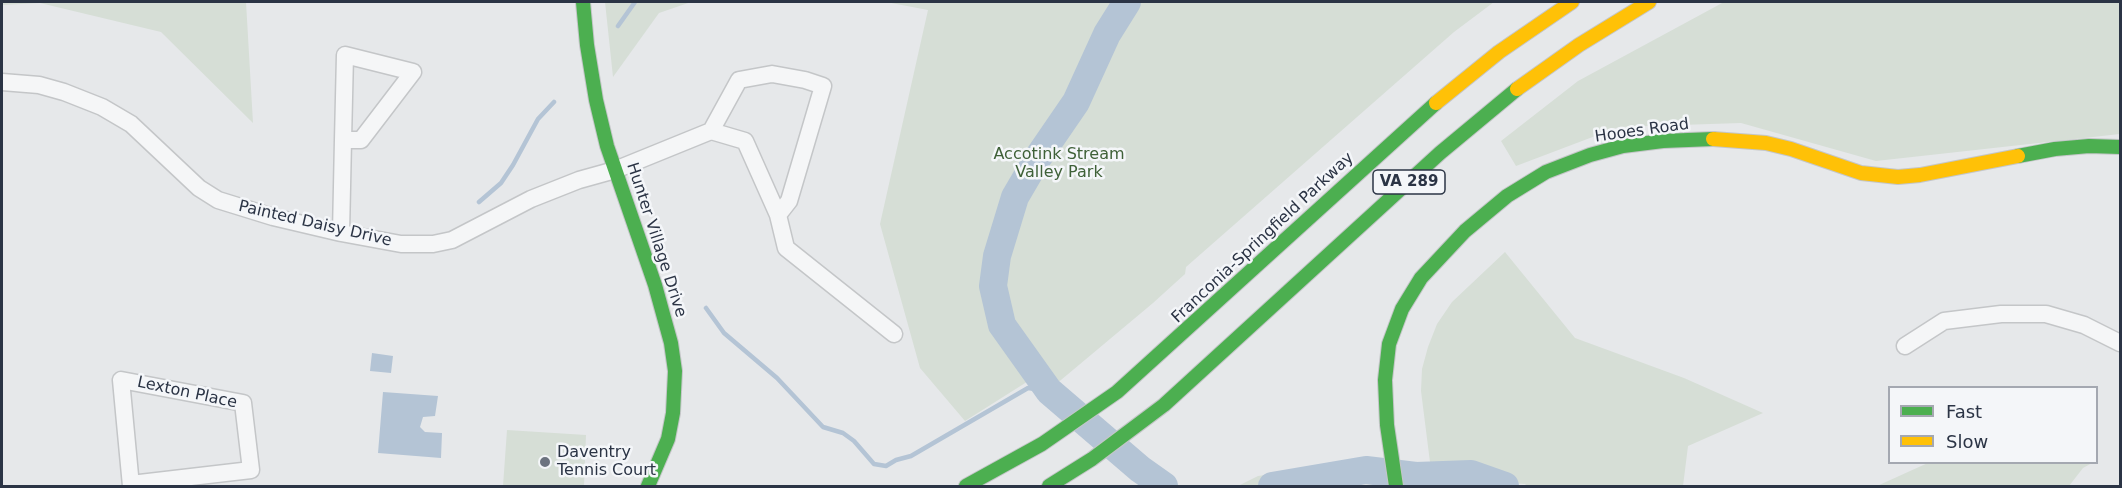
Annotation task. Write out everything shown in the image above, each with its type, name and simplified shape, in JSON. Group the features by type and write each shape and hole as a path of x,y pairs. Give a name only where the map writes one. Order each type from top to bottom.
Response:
{"main road":[{"name":"Hunter Village Drive","path":"583,2 596,100 615,170 655,285 671,343 675,370 673,414 668,439 648,486"},
{"name":"Franconia-Springfield Parkway","path":"966,486 1012,462 1094,409 1160,355 1430,108 1499,52 1572,2"},
{"name":"VA 289","path":"1049,486 1139,426 1187,385 1469,127 1547,67 1603,29 1649,2"},
{"name":"Hooes Road","path":"1395,486 1384,380 1389,344 1402,309 1421,278 1465,231 1507,196 1546,172 1590,155 1623,147 1663,141 1703,139 1737,140 1791,149 1862,173 1898,177 1920,175 2055,149 2089,146 2121,147"}],"street":[{"path":"341,233 343,140 345,55 413,72 360,140 343,140"},
{"path":"778,215 789,201 823,86 772,74 739,80 711,131 745,141 778,215 786,248 894,334"},
{"name":"Painted Daisy Drive","path":"2,82 39,85 102,107 131,124 199,188 218,200 273,217 400,244 433,244 452,240 531,199 579,180 615,170 711,131"},
{"path":"1905,346 1944,321 2001,314 2046,314 2084,325 2121,343"},
{"name":"Lexton Place","path":"121,380 243,403 251,470 131,485 121,380"}],"green space":[{"path":"2,2 246,2 253,123 161,32 40,3 2,5"},
{"path":"605,2 691,2 659,13 613,77"},
{"name":"Accotink Stream Valley Park","path":"886,2 1494,2 1454,32 1186,267 1185,274 1153,303 1055,385 1041,373 965,421 920,368 880,224 928,10"},
{"path":"1724,2 2120,2 2120,134 1876,161 1741,123 1619,127 1516,166 1501,141 1578,81"},
{"path":"1505,252 1575,338 1684,378 1763,413 1688,446 1683,486 1527,486 1525,484 1432,478 1421,391 1422,369 1428,347 1437,324 1452,302"},
{"name":"Daventry Tennis Court","path":"507,430 586,435 584,486 503,486"},
{"path":"1926,464 2090,464 2083,468 2069,486 1877,486"},
{"path":"1309,469 1353,471 1356,486 1238,486 1258,476"}],"water":[{"path":"372,353 393,356 391,373 370,371"},
{"path":"383,392 438,396 435,416 423,417 420,427 425,432 442,433 441,458 378,453"}],"waterway":[{"path":"618,26 635,2"},
{"path":"1112,2 1118,17"},
{"path":"1127,2 1107,34 1076,102 1039,156 1015,197 997,256 993,286 1002,325 1049,391 1140,469 1164,486"},
{"path":"479,202 501,183 538,119 554,102"},
{"path":"706,308 724,333 777,378 823,427 843,433 854,441 874,464 886,466 896,460 911,456 1028,388 1049,391"},
{"path":"1272,486 1366,470 1416,476 1471,474 1505,486"}],"traffic: fast":[{"path":"583,2 596,100 607,146 655,285 671,343 675,371 673,413 668,439 648,486"},
{"path":"1049,486 1092,459 1164,405 1440,153 1517,89"},
{"path":"966,486 1042,444 1117,392 1436,103"},
{"path":"1396,486 1387,425 1385,380 1389,344 1402,309 1421,278 1465,231 1507,196 1546,172 1590,155 1623,146 1663,141 1713,139"},
{"path":"2018,156 2055,149 2089,146 2120,147"}],"traffic: slow":[{"path":"1436,103 1499,52 1572,2"},
{"path":"1517,89 1579,45 1649,2"},
{"path":"1713,139 1766,143 1791,149 1861,173 1898,177 1920,175 2018,156"}],"place":[{"name":"Daventry Tennis Court","path":"545,462"}]}
